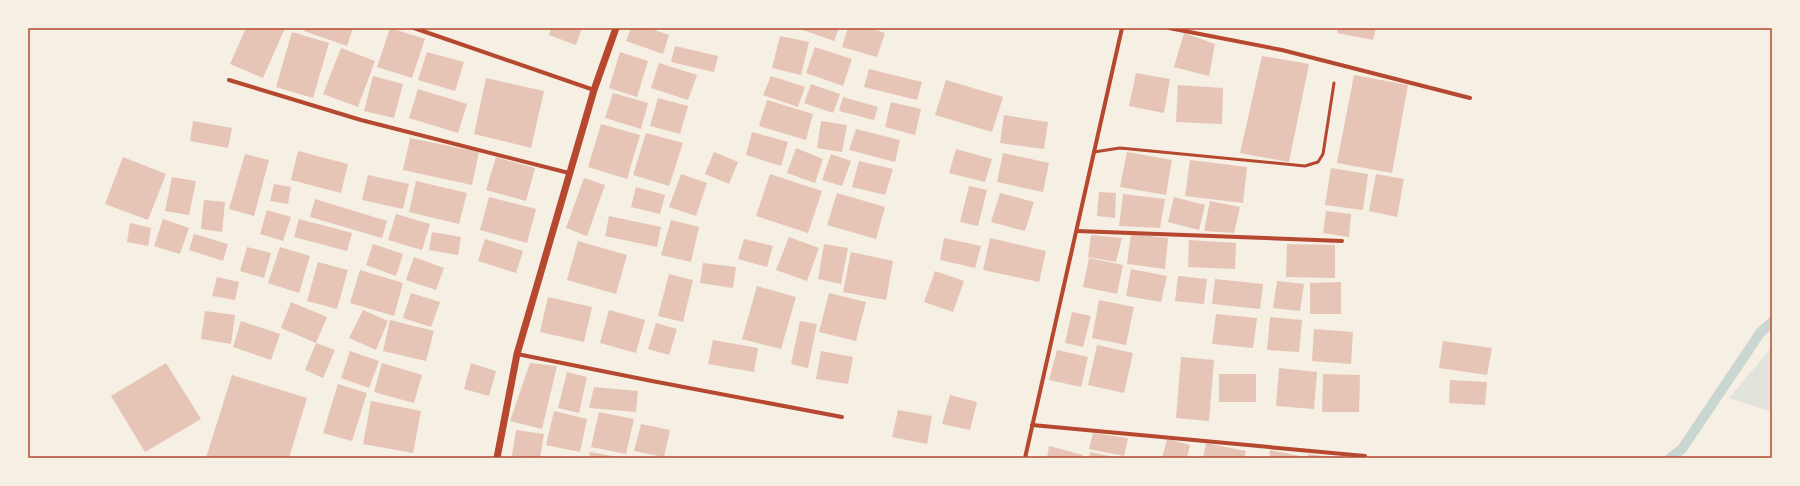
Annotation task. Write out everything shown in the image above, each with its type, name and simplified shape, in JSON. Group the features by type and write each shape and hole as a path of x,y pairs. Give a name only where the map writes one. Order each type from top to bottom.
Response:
{"street":[{"path":"414,28 594,90"},
{"path":"497,458 517,354 594,90 616,28"},
{"path":"1025,458 1122,28"},
{"path":"1169,28 1282,50 1470,98"},
{"path":"229,80 361,120 569,173"},
{"path":"1077,231 1342,241"},
{"path":"517,354 660,383 842,417"},
{"path":"1032,426 1365,456"}],"lane":[{"path":"1093,152 1120,148 1305,166 1318,162 1323,154 1334,83"}],"shaded area":[{"path":"1772,347 1772,412 1729,398"}],"building":[{"path":"246,28 285,28 263,78 230,64"},
{"path":"305,28 353,28 347,46 304,31"},
{"path":"390,28 425,39 412,78 377,67"},
{"path":"551,28 582,28 576,45 549,35"},
{"path":"631,28 649,28 669,35 663,54 626,41"},
{"path":"803,28 839,28 834,41 803,30"},
{"path":"848,28 870,28 885,33 877,57 842,47"},
{"path":"1338,28 1376,28 1373,40 1337,33"},
{"path":"292,32 329,43 313,98 276,87"},
{"path":"1184,33 1215,44 1209,76 1174,67"},
{"path":"780,36 809,42 801,75 772,68"},
{"path":"675,46 718,56 714,72 671,62"},
{"path":"815,47 852,59 843,86 806,73"},
{"path":"341,48 375,61 358,107 323,94"},
{"path":"427,52 464,62 455,91 418,80"},
{"path":"620,52 648,61 637,97 609,88"},
{"path":"1262,56 1309,64 1289,162 1240,153"},
{"path":"659,63 697,75 688,100 651,88"},
{"path":"869,69 922,82 917,100 864,87"},
{"path":"1136,73 1170,79 1164,113 1129,106"},
{"path":"1354,75 1408,85 1392,173 1337,163"},
{"path":"373,76 403,84 394,118 364,111"},
{"path":"771,76 805,87 798,107 763,95"},
{"path":"486,78 544,91 531,148 474,134"},
{"path":"946,80 1003,97 992,132 935,115"},
{"path":"811,84 840,94 833,113 804,103"},
{"path":"1178,85 1223,88 1222,124 1176,122"},
{"path":"418,89 467,104 458,133 409,118"},
{"path":"613,93 648,103 641,129 605,118"},
{"path":"843,97 878,107 874,120 839,111"},
{"path":"658,98 688,106 680,134 650,126"},
{"path":"767,100 813,114 806,140 759,126"},
{"path":"891,102 921,109 915,135 885,127"},
{"path":"1004,115 1048,122 1044,149 1000,143"},
{"path":"193,121 232,128 228,148 190,141"},
{"path":"821,121 847,125 842,152 817,148"},
{"path":"601,124 640,135 627,179 588,167"},
{"path":"856,129 900,140 895,162 849,150"},
{"path":"752,132 788,142 781,166 746,155"},
{"path":"646,133 683,143 669,186 633,175"},
{"path":"410,138 479,152 472,185 403,170"},
{"path":"796,148 823,159 815,183 787,173"},
{"path":"956,149 992,159 985,182 949,173"},
{"path":"298,151 348,164 341,193 291,180"},
{"path":"714,152 738,162 729,184 705,174"},
{"path":"1127,152 1172,160 1166,195 1120,187"},
{"path":"1003,153 1049,163 1043,192 997,182"},
{"path":"245,154 269,160 254,216 229,209"},
{"path":"831,154 851,161 842,186 822,180"},
{"path":"123,157 166,174 148,220 105,204"},
{"path":"496,157 535,168 526,201 486,190"},
{"path":"1190,160 1247,167 1243,203 1185,196"},
{"path":"859,161 893,169 885,195 852,187"},
{"path":"1331,168 1368,174 1363,210 1325,205"},
{"path":"681,174 707,183 696,216 669,207"},
{"path":"770,174 822,191 808,233 756,216"},
{"path":"1376,174 1404,179 1397,217 1369,211"},
{"path":"368,175 409,184 403,209 362,200"},
{"path":"172,177 196,181 189,215 165,211"},
{"path":"584,178 605,185 587,236 566,228"},
{"path":"416,181 467,193 459,224 409,212"},
{"path":"274,184 291,187 288,204 270,201"},
{"path":"969,186 987,190 978,226 960,222"},
{"path":"636,187 665,195 660,214 631,207"},
{"path":"1099,192 1116,193 1115,218 1097,216"},
{"path":"837,193 885,207 876,239 827,225"},
{"path":"1000,193 1034,202 1025,231 991,222"},
{"path":"1123,194 1165,199 1160,228 1119,226"},
{"path":"489,197 536,209 527,243 480,230"},
{"path":"1174,197 1205,205 1199,230 1168,222"},
{"path":"315,199 387,221 382,238 310,217"},
{"path":"204,200 225,202 222,232 201,229"},
{"path":"1210,201 1240,207 1234,233 1204,231"},
{"path":"267,210 291,217 283,241 260,234"},
{"path":"1326,211 1351,214 1349,237 1323,233"},
{"path":"396,214 430,224 422,250 388,240"},
{"path":"609,216 661,227 657,247 605,236"},
{"path":"163,219 189,228 180,254 154,246"},
{"path":"299,219 352,233 347,251 294,237"},
{"path":"671,220 699,227 691,262 661,255"},
{"path":"130,223 151,228 148,246 127,242"},
{"path":"432,232 461,237 458,255 429,250"},
{"path":"194,234 228,244 223,261 189,250"},
{"path":"1131,234 1168,238 1165,269 1127,264"},
{"path":"1091,235 1122,238 1116,262 1088,257"},
{"path":"789,237 819,248 807,281 776,270"},
{"path":"944,238 981,246 975,268 940,260"},
{"path":"990,238 1046,251 1039,282 983,270"},
{"path":"485,239 523,251 516,273 478,261"},
{"path":"744,239 773,246 767,267 738,259"},
{"path":"1189,240 1236,243 1235,269 1188,267"},
{"path":"578,241 627,255 616,294 567,280"},
{"path":"373,244 403,254 396,276 366,265"},
{"path":"824,244 848,248 841,284 818,279"},
{"path":"1287,244 1335,245 1335,278 1286,277"},
{"path":"247,247 271,253 264,278 240,271"},
{"path":"280,247 310,256 299,293 268,283"},
{"path":"851,252 893,261 886,300 843,292"},
{"path":"414,257 444,268 436,290 406,280"},
{"path":"1089,258 1123,265 1117,294 1083,287"},
{"path":"318,262 348,270 337,309 307,301"},
{"path":"703,263 736,267 733,288 700,283"},
{"path":"1131,269 1167,276 1161,302 1126,296"},
{"path":"360,270 403,283 394,316 350,303"},
{"path":"935,271 964,281 953,312 924,302"},
{"path":"669,274 693,280 683,322 658,316"},
{"path":"1178,276 1207,279 1204,304 1175,301"},
{"path":"217,277 239,282 235,300 212,296"},
{"path":"1215,279 1263,284 1260,309 1212,304"},
{"path":"1277,281 1304,284 1300,311 1273,308"},
{"path":"1341,282 1341,314 1310,314 1310,283"},
{"path":"757,286 796,297 781,349 742,339"},
{"path":"411,293 440,302 431,327 403,318"},
{"path":"829,293 866,302 856,341 819,332"},
{"path":"548,297 592,307 584,342 540,332"},
{"path":"1099,300 1134,307 1126,345 1092,338"},
{"path":"291,302 327,317 316,343 281,328"},
{"path":"363,310 388,321 376,350 349,338"},
{"path":"609,310 645,320 636,353 600,343"},
{"path":"205,311 235,315 231,344 201,339"},
{"path":"1072,312 1091,316 1083,347 1065,343"},
{"path":"1216,314 1257,318 1253,348 1212,344"},
{"path":"1270,317 1302,320 1299,352 1267,350"},
{"path":"390,320 434,331 426,361 383,351"},
{"path":"241,321 280,334 271,360 233,347"},
{"path":"800,321 817,324 808,368 791,364"},
{"path":"656,323 677,329 669,355 648,349"},
{"path":"1314,329 1353,332 1351,364 1312,361"},
{"path":"713,340 758,348 754,372 708,364"},
{"path":"1443,341 1492,348 1487,375 1439,368"},
{"path":"316,343 335,350 323,378 305,370"},
{"path":"1097,345 1133,353 1124,393 1088,385"},
{"path":"1057,350 1088,357 1081,387 1049,380"},
{"path":"350,351 379,361 369,388 341,378"},
{"path":"821,351 853,357 848,384 816,379"},
{"path":"1181,357 1214,360 1209,421 1176,418"},
{"path":"166,363 201,419 145,452 111,396"},
{"path":"382,363 422,375 414,403 374,392"},
{"path":"471,363 496,371 489,396 464,389"},
{"path":"530,363 557,366 542,429 510,421"},
{"path":"1279,368 1317,372 1314,409 1276,406"},
{"path":"567,372 587,377 579,413 558,408"},
{"path":"1219,374 1256,374 1256,402 1219,402"},
{"path":"1323,374 1360,375 1359,412 1322,412"},
{"path":"232,375 307,398 289,458 206,458"},
{"path":"1450,380 1487,382 1485,405 1449,403"},
{"path":"338,384 367,393 352,441 323,433"},
{"path":"594,387 638,391 636,412 589,408"},
{"path":"950,395 977,402 970,430 942,424"},
{"path":"371,401 421,411 413,453 363,444"},
{"path":"898,410 932,416 927,444 892,437"},
{"path":"554,411 587,419 580,452 546,445"},
{"path":"599,412 634,419 626,454 591,447"},
{"path":"641,424 670,430 664,457 634,451"},
{"path":"516,430 544,434 540,458 512,456"},
{"path":"1093,433 1128,438 1124,456 1089,449"},
{"path":"1167,439 1190,445 1187,458 1162,458"},
{"path":"1206,443 1246,451 1244,458 1203,458"},
{"path":"1049,446 1083,455 1082,458 1047,458"},
{"path":"1270,450 1300,456 1299,458 1269,458"},
{"path":"590,452 618,457 618,458 589,458"},
{"path":"1090,452 1114,457 1114,458 1089,458"},
{"path":"1308,454 1330,457 1330,458 1307,458"}],"waterway":[{"path":"1670,458 1682,449 1760,333 1772,322"}]}
